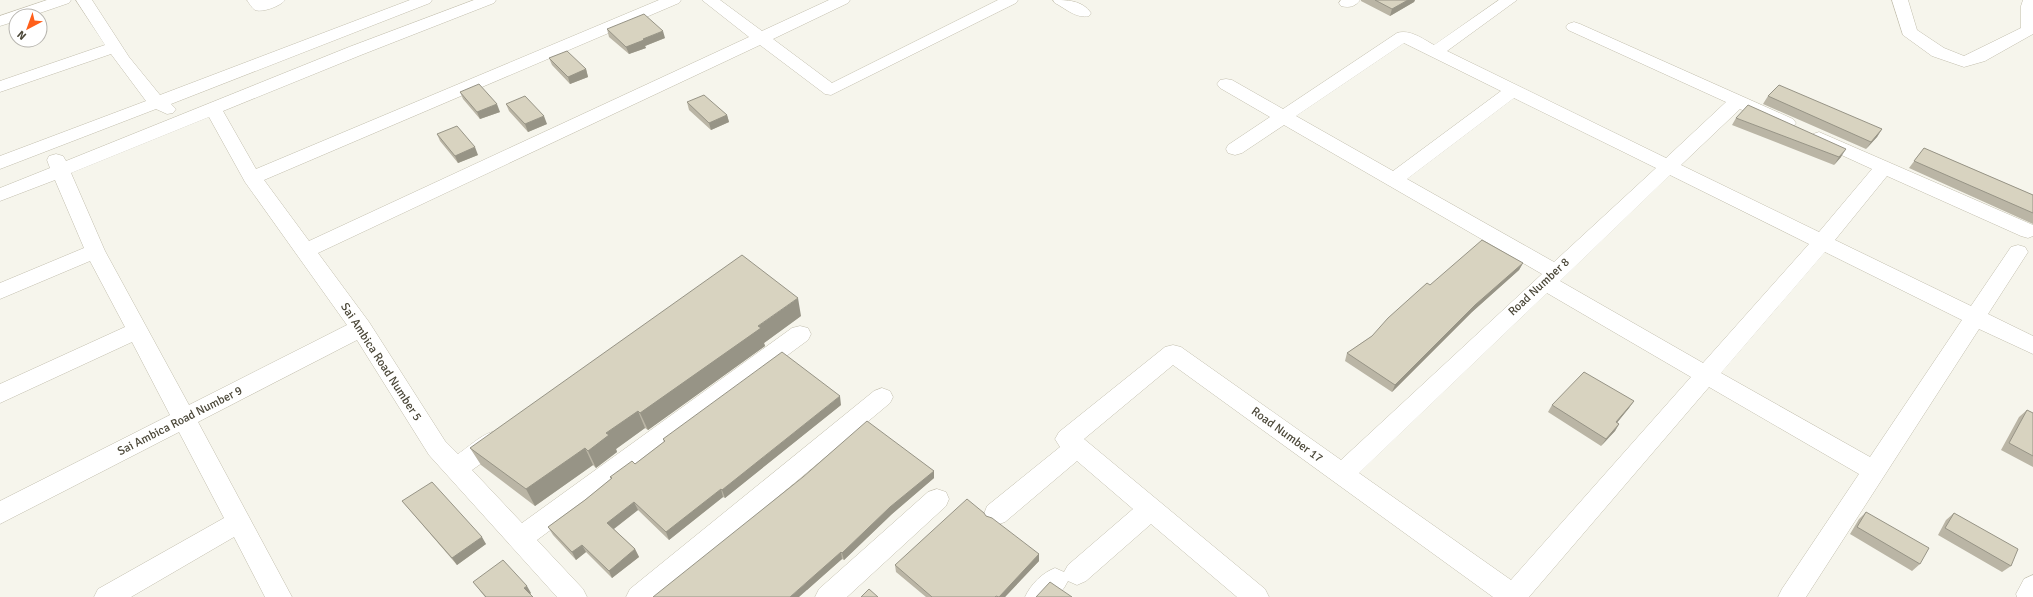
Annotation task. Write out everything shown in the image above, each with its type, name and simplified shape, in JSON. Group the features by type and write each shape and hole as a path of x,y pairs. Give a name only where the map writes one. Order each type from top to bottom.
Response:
{"street":[{"path":"0,21 63,0"},
{"path":"84,0 114,47 157,103 163,108 184,115 213,109 422,21 465,0"},
{"path":"255,0 260,6 277,0"},
{"path":"0,163 157,103 396,5 424,0"},
{"path":"0,195 59,165 184,115 422,21 488,0"},
{"path":"252,178 673,0"},
{"path":"710,0 831,90 1010,0"},
{"path":"305,251 842,0"},
{"path":"1061,0 1083,13"},
{"path":"1436,52 1509,0"},
{"path":"1900,0 1909,32 1938,52 1964,62 1979,57 2029,30 2029,6 2031,0"},
{"path":"396,5 422,21"},
{"path":"1574,27 2028,231"},
{"path":"1235,149 1403,36 2033,346"},
{"path":"0,87 114,47"},
{"path":"1226,84 1394,180 1706,375 1874,471"},
{"path":"1394,180 1513,90"},
{"name":"Road Number 8","path":"1342,474 1549,277 1738,101"},
{"name":"Sai Ambica Road Number 5","path":"213,109 252,178 361,328 437,448 574,597"},
{"path":"0,182 59,165"},
{"path":"59,165 95,251 279,597"},
{"path":"1513,597 1822,242 1884,167"},
{"path":"0,292 95,251"},
{"path":"1791,597 2018,252"},
{"name":"Sai Ambica Road Number 9","path":"0,513 361,328"},
{"path":"0,394 138,330"},
{"path":"520,538 800,334"},
{"name":"Road Number 17","path":"1072,443 1173,353 1513,597"},
{"path":"638,597 882,398"},
{"path":"456,468 514,428"},
{"path":"996,514 1072,443 1256,597"},
{"path":"828,597 937,499"},
{"path":"1057,583 1151,509"},
{"path":"107,597 239,522"}],"building":[{"path":"1375,0 1408,0 1392,9"},
{"path":"644,14 663,31 626,47 607,29"},
{"path":"567,51 586,69 568,77 549,58"},
{"path":"479,84 497,104 477,112 460,92"},
{"path":"1779,85 1882,129 1871,142 1768,96"},
{"path":"704,95 727,115 709,123 687,102"},
{"path":"525,96 544,116 525,124 506,104"},
{"path":"1748,105 1846,149 1839,157 1736,118"},
{"path":"457,126 475,147 455,156 437,134"},
{"path":"1924,148 2033,195 2033,213 1914,161"},
{"path":"1482,240 1523,263 1475,305 1395,385 1347,353 1372,336 1388,318 1427,283 1430,285"},
{"path":"742,255 798,298 758,326 761,328 640,413 638,411 606,433 609,435 588,451 585,448 526,489 470,448"},
{"path":"782,352 840,396 722,490 721,489 666,532 634,502 607,523 635,549 609,571 582,545 572,552 548,527 612,478 610,477 632,461 635,464 665,441 663,439"},
{"path":"1584,372 1634,401 1616,422 1619,424 1606,439 1552,405"},
{"path":"2027,410 2033,413 2033,456 2009,443"},
{"path":"867,421 934,471 890,507 842,553 841,552 790,597 653,597 803,477"},
{"path":"432,482 482,537 452,558 402,501"},
{"path":"967,499 986,516 992,518 1039,554 999,597 932,597 895,565"},
{"path":"1866,512 1929,548 1920,564 1857,527"},
{"path":"1954,513 2018,549 2011,566 1945,528"},
{"path":"503,560 527,586 524,588 533,597 486,597 473,582"},
{"path":"1050,582 1072,597 1036,597"},
{"path":"869,589 878,597 861,597"}]}
